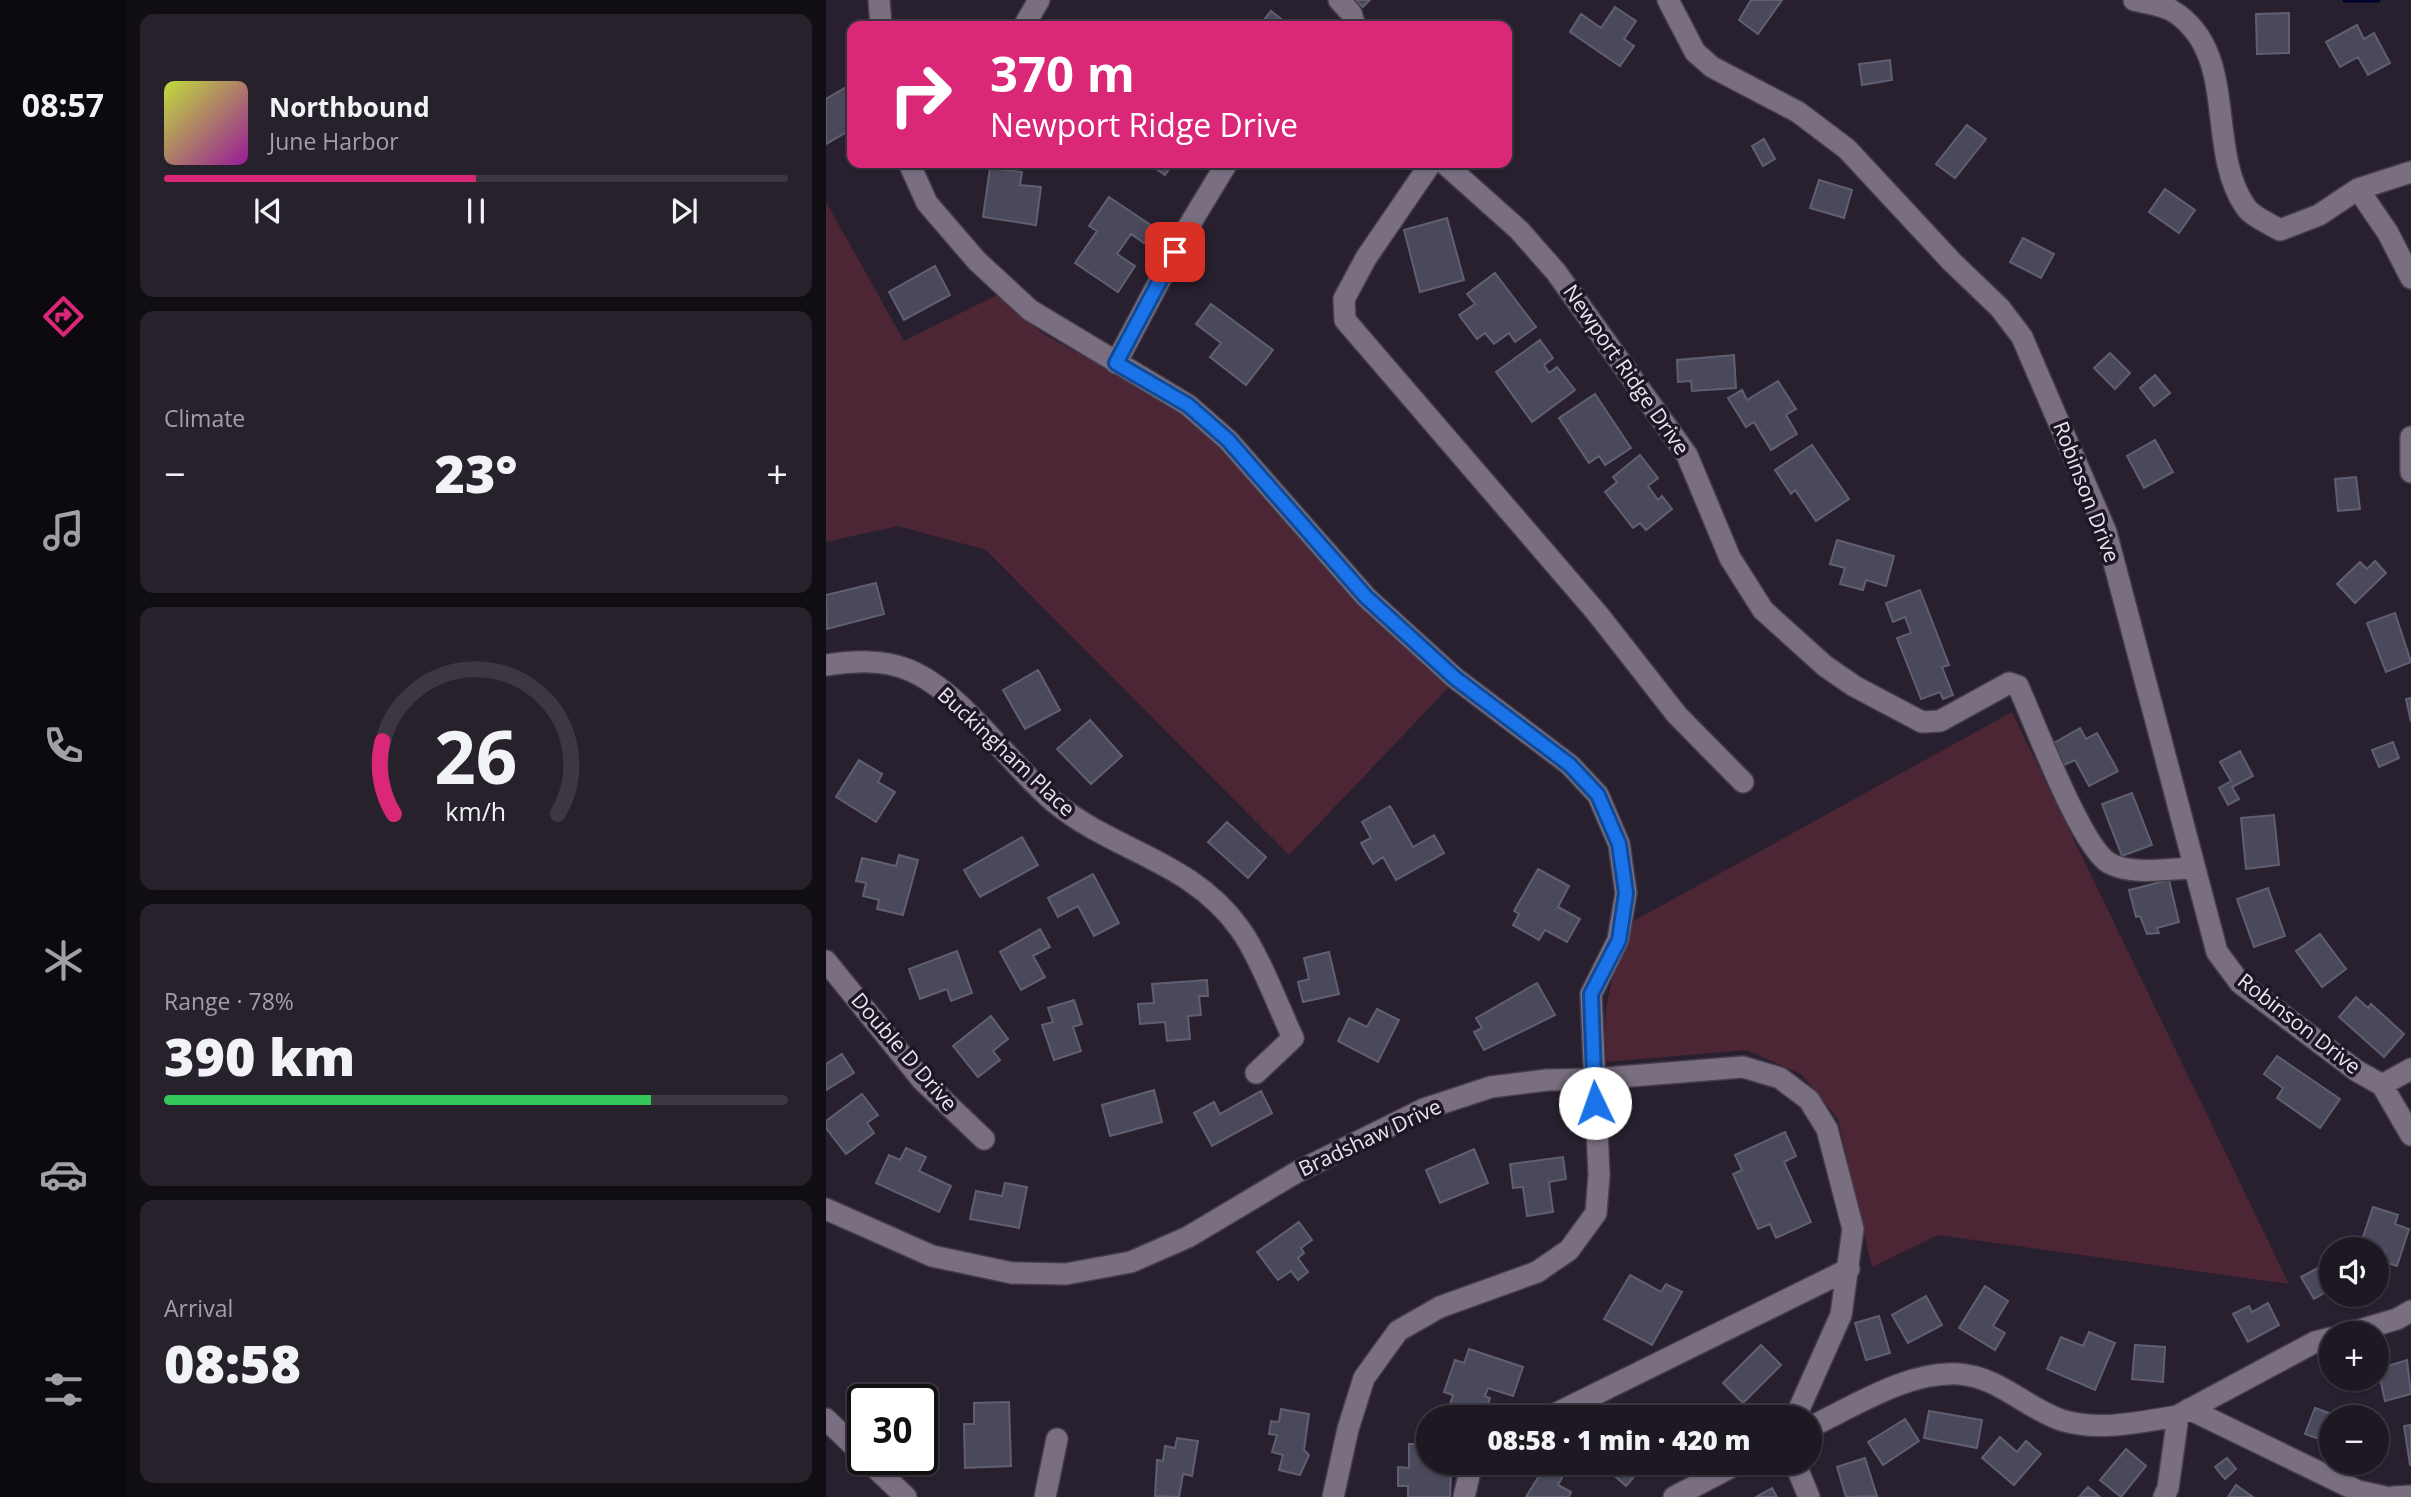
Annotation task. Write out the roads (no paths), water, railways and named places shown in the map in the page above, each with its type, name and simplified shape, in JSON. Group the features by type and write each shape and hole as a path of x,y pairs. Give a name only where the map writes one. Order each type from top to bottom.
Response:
{"street":[{"path":"879,0 881,21"},
{"path":"1027,21 1039,0"},
{"path":"1339,0 1351,13 1353,21"},
{"name":"Robinson Drive","path":"1668,0 1695,52 1712,66 1798,113 1847,149 1952,262 2000,308 2022,337 2106,532 2217,952 2240,983 2357,1071 2382,1085 2411,1135"},
{"path":"2134,0 2169,9 2193,28 2211,58 2227,167 2246,208 2280,230 2319,215 2358,189 2411,172"},
{"path":"911,168 927,202 977,261 1030,310 1188,405 1228,440 1366,597 1455,678 1570,765 1598,795 1619,844 1626,893 1619,940 1591,994 1599,1175 1596,1213 1569,1250 1537,1272 1440,1307 1398,1331 1364,1378 1348,1429 1333,1497"},
{"path":"1116,363 1187,229 1224,168"},
{"path":"1428,168 1366,258 1344,299 1345,320 1597,613 1677,715 1743,782"},
{"name":"Newport Ridge Drive","path":"1450,168 1519,230 1556,272 1688,455 1730,558 1763,610 1825,666 1854,686 1922,722 1940,721 2009,683 2018,686 2089,842 2109,863 2129,868 2195,869"},
{"path":"2358,189 2388,233 2411,278"},
{"path":"2411,438 2411,472"},
{"name":"Buckingham Place","path":"826,666 863,660 909,670 945,692 1054,802 1087,825 1169,865 1200,885 1241,929 1293,1038 1256,1073"},
{"name":"Double D Drive","path":"826,961 922,1080 984,1139"},
{"name":"Bradshaw Drive","path":"826,1209 933,1256 1012,1273 1066,1274 1131,1262 1188,1237 1297,1171 1424,1109 1492,1087 1547,1080 1594,1079 1743,1067 1780,1078 1809,1100 1827,1129 1853,1228 1841,1315 1801,1405"},
{"path":"2382,1085 2411,1069"},
{"path":"1573,1405 1849,1269"},
{"path":"2389,1322 2411,1311"},
{"path":"1822,1421 1910,1380 1960,1374 2001,1386 2061,1419 2103,1427 2183,1413 2319,1341"},
{"path":"2164,1497 2183,1413"},
{"path":"2183,1413 2358,1491 2385,1497"},
{"path":"826,1419 847,1439"},
{"path":"1045,1497 1057,1439"},
{"path":"883,1475 906,1497"},
{"path":"1464,1497 1469,1475"},
{"path":"1674,1497 1716,1475"},
{"path":"1800,1475 1809,1497"},
{"path":"2393,1497 2411,1496"}],"waterway":[{"path":"2345,0 2378,0"}]}
